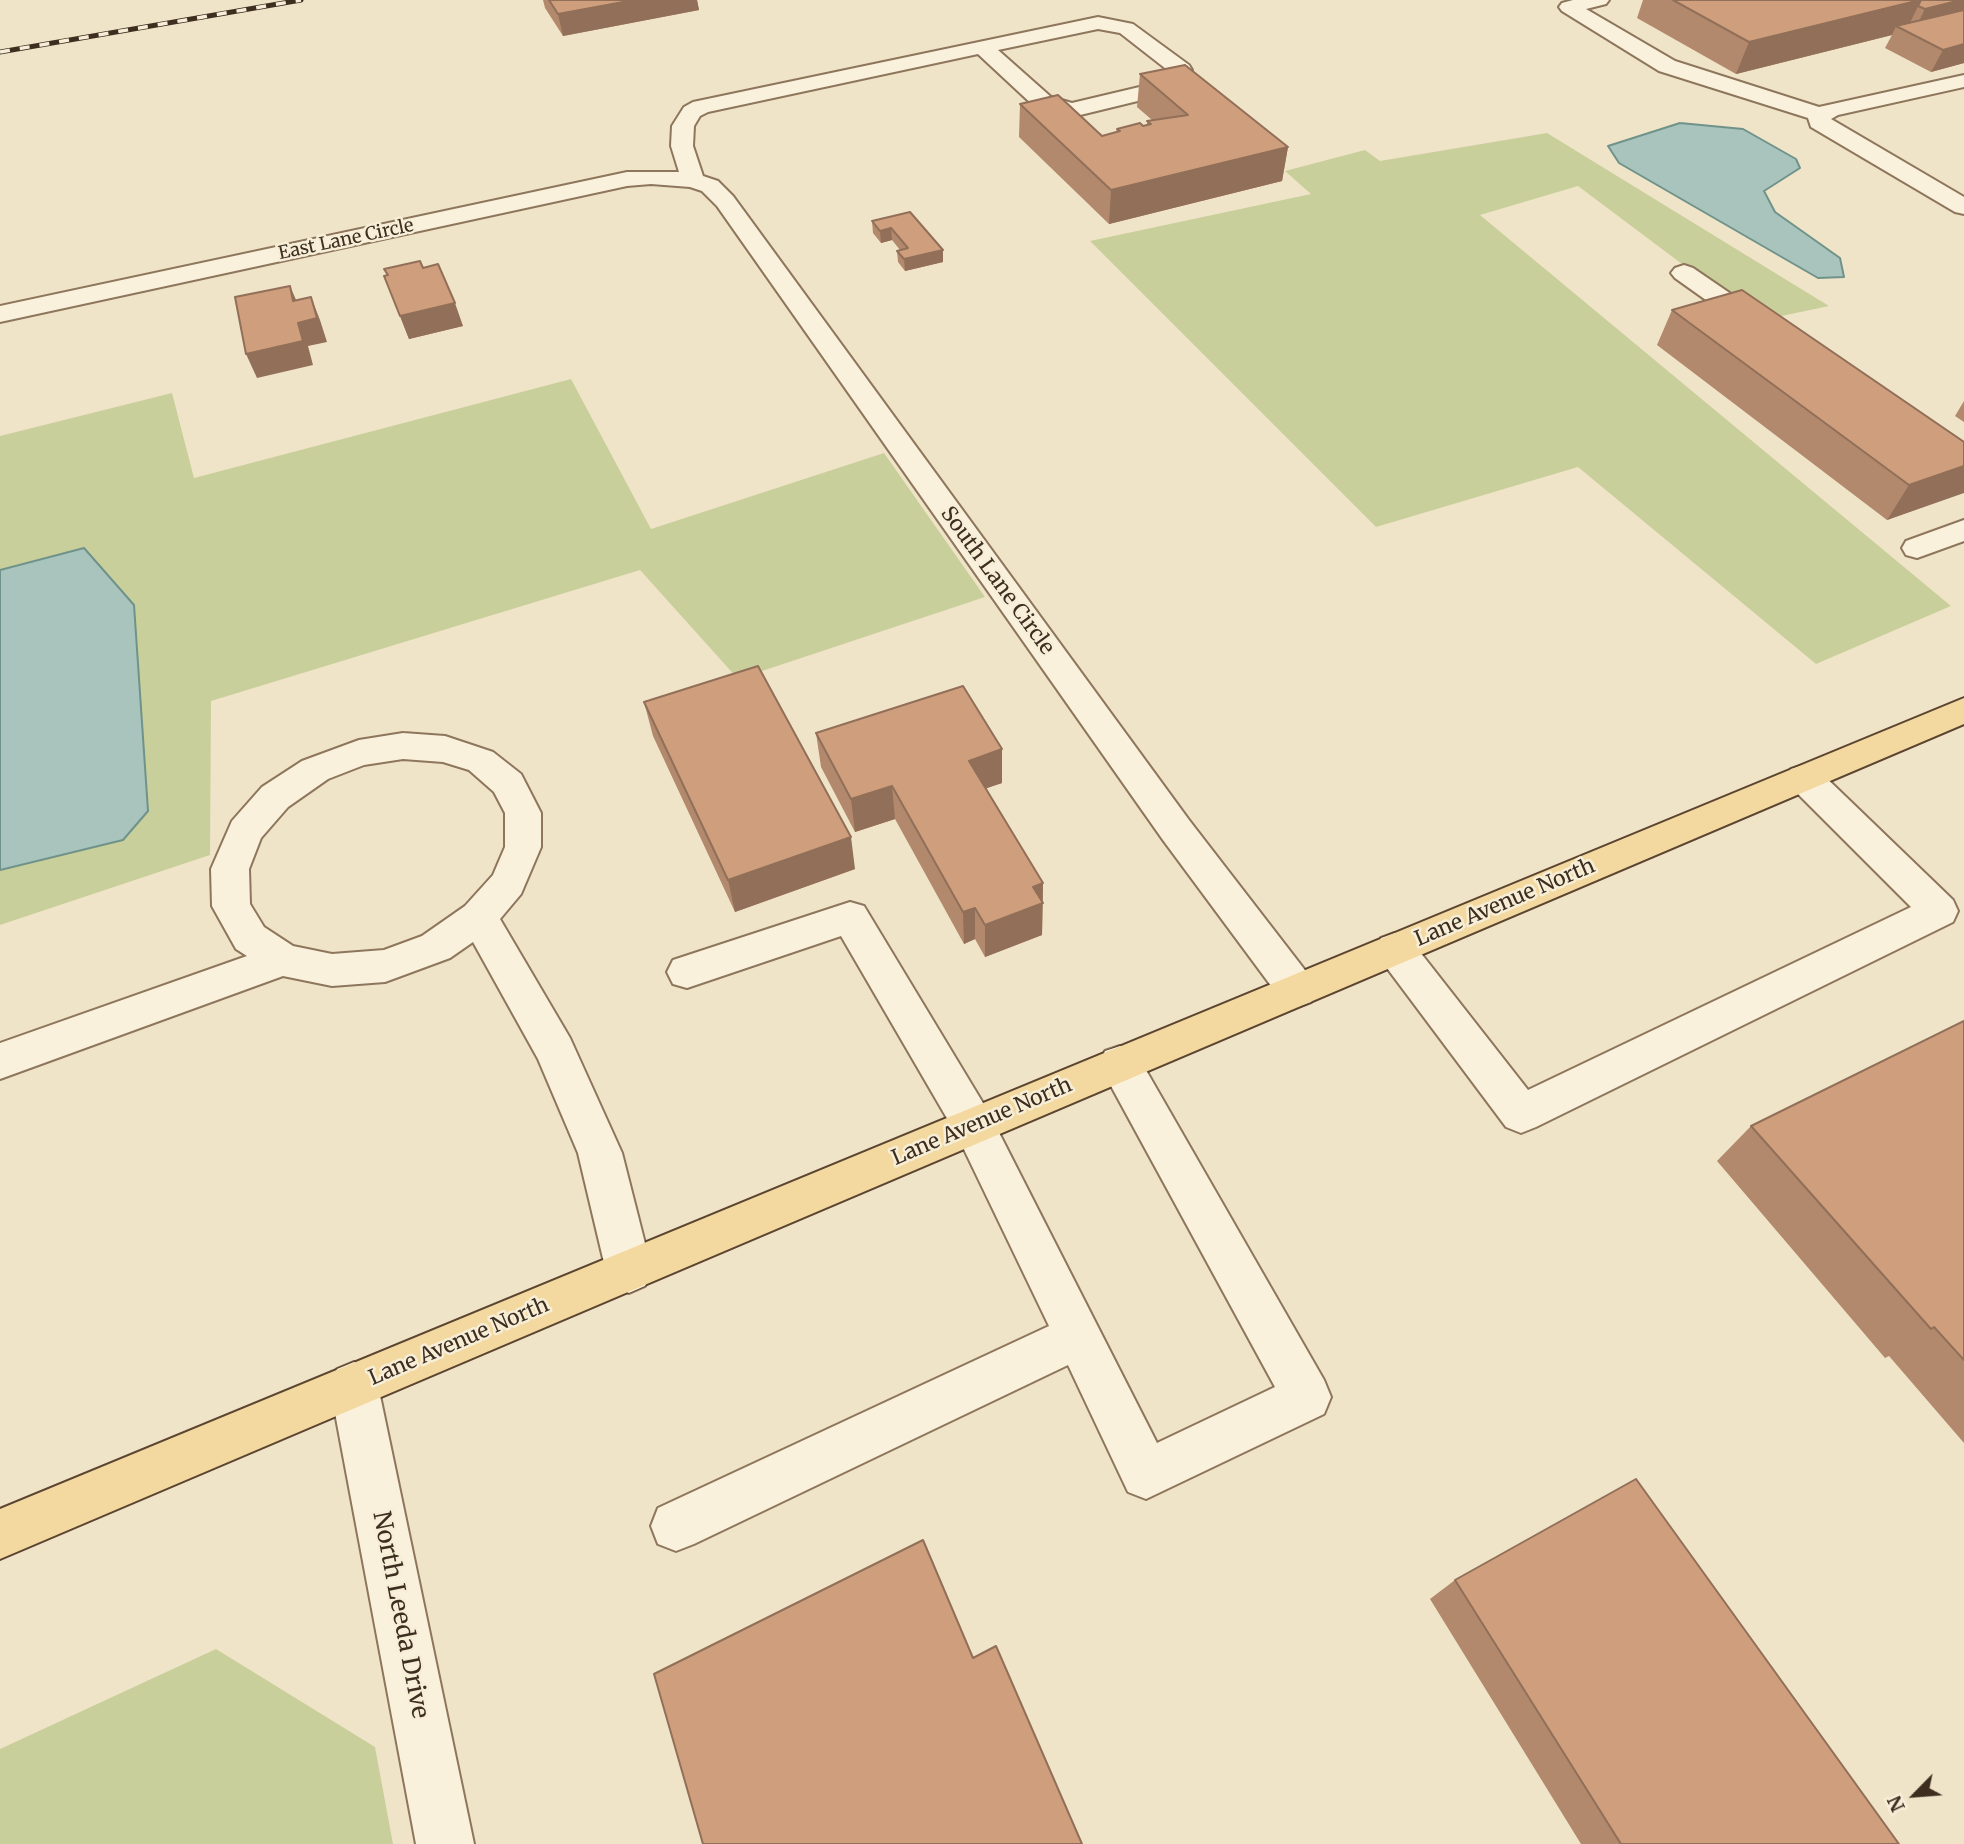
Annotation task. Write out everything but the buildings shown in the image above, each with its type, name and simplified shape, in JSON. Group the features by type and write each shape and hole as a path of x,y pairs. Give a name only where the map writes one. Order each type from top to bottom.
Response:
{"main road":[{"name":"Lane Avenue North","path":"0,1534 1964,710"}],"street":[{"path":"1599,0 1569,7 1667,66 1820,115 1831,110 1964,81"},
{"path":"693,180 682,146 683,126 692,112 701,107 982,47 1098,23 1126,28 1181,70 1179,84 1072,110 1043,102 982,47"},
{"path":"1820,115 1819,122 1964,207"},
{"name":"East Lane Circle","path":"0,314 627,180 651,177 693,180"},
{"name":"South Lane Circle","path":"693,180 710,186 726,201 1176,831 1297,990"},
{"path":"1684,273 1784,343"},
{"path":"1917,548 1964,530"},
{"path":"403,746 445,749 481,761 508,783 523,813 523,847 508,883 479,917 436,947 385,965 332,970 283,960 250,939 231,906 230,869 245,831 275,797 315,770 359,753 403,746"},
{"path":"1395,949 1521,1114 1939,911 1804,778"},
{"path":"479,917 555,1051 600,1153 629,1271"},
{"path":"687,972 850,917 974,1126 1146,1474 1307,1397 1119,1064"},
{"path":"0,1061 283,960"},
{"path":"676,1525 1076,1337"},
{"name":"North Leeda Drive","path":"354,1386 445,1844"}],"green space":[{"path":"1547,133 1829,306 1758,321 1578,186 1480,215 1951,606 1816,664 1578,467 1376,527 1090,241 1311,194 1285,171 1365,150 1380,161"},
{"path":"571,379 651,529 884,453 985,597 738,679 640,570 211,701 210,855 0,925 0,870 123,840 84,548 0,570 0,436 172,393 194,478"},
{"path":"216,1649 375,1747 393,1844 0,1844 0,1749"}],"water":[{"path":"1680,123 1743,129 1796,159 1800,168 1764,191 1775,212 1840,258 1844,277 1818,278 1619,163 1608,146"},
{"path":"84,548 134,605 148,811 123,840 0,870 0,570"}],"railway":[{"path":"0,52 301,0"}]}
